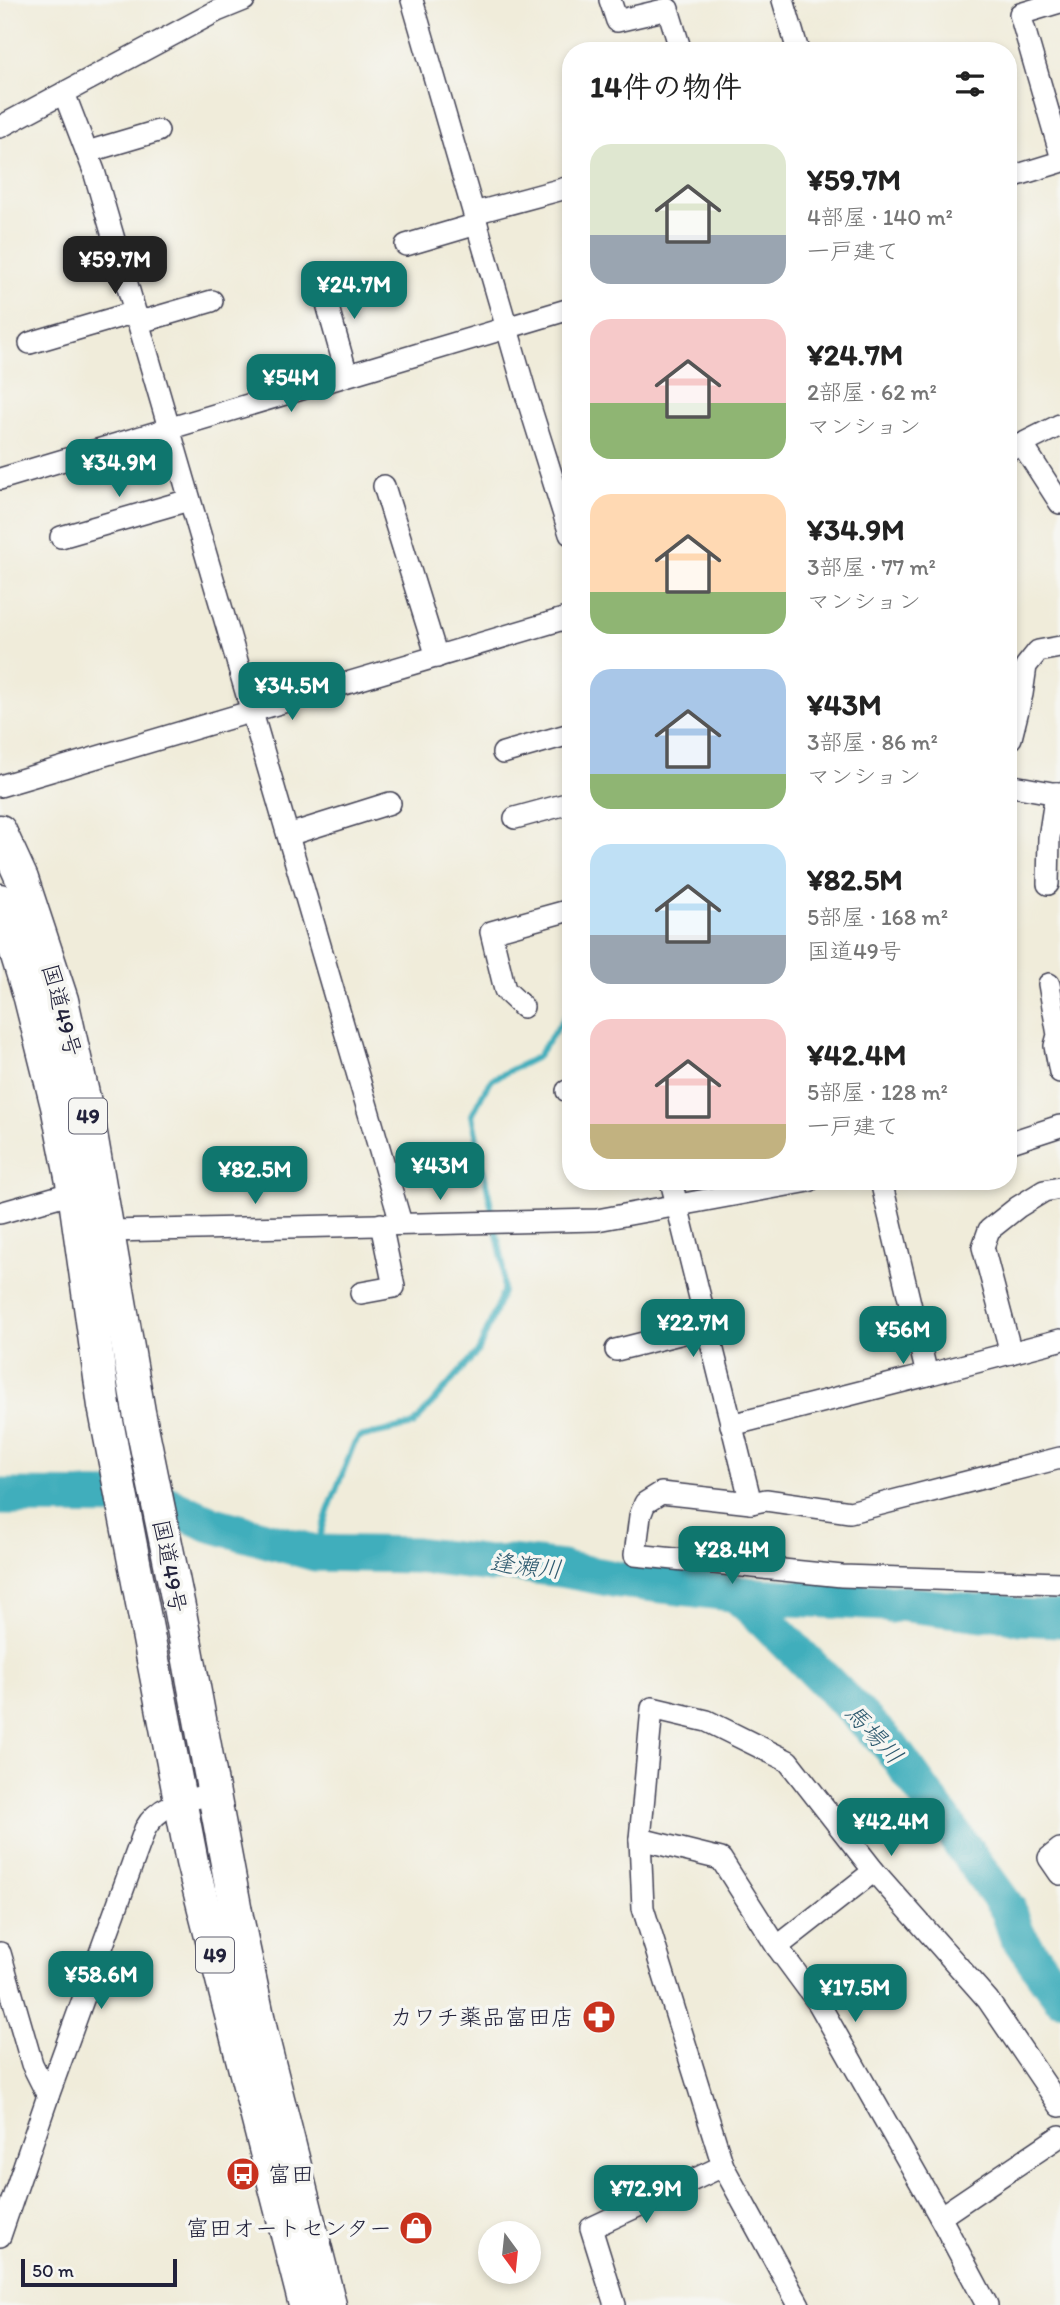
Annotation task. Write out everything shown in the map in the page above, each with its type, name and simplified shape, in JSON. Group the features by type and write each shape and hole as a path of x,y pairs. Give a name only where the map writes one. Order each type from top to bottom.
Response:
{"highway":[{"name":"国道49号","path":"0,831 22,879 62,1000 88,1115 139,1412 262,2035 330,2305"},
{"name":"国道49号","path":"0,900 47,1065 74,1192 104,1406 192,1862 305,2305"}],"street":[{"path":"0,127 217,11 244,0"},
{"path":"412,0 562,507"},
{"path":"610,0 617,22 668,9 678,42"},
{"path":"789,1 796,42"},
{"path":"1060,2 1020,13 1060,152"},
{"path":"64,93 87,152 253,712 391,1223 394,1287 361,1293"},
{"path":"87,152 158,131"},
{"path":"1017,175 1060,162"},
{"path":"406,245 562,190"},
{"path":"320,279 348,375"},
{"path":"30,343 125,315 147,320 212,301"},
{"path":"0,479 562,311"},
{"path":"1017,446 1060,425"},
{"path":"1017,449 1060,503"},
{"path":"384,486 437,657"},
{"path":"61,537 190,500"},
{"path":"0,786 562,620"},
{"path":"1017,709 1026,666 1038,652 1060,648"},
{"path":"503,753 562,736"},
{"path":"1017,786 1058,793 1049,838 1048,884"},
{"path":"288,835 390,803"},
{"path":"515,818 562,805"},
{"path":"523,1007 505,990 491,932 562,912"},
{"path":"1049,984 1058,1035 1055,1046 1060,1072"},
{"path":"1017,1140 1060,1126"},
{"path":"1011,1353 982,1247 989,1230 1018,1207 1044,1191 1060,1188"},
{"path":"673,1190 751,1503"},
{"path":"109,1231 597,1220 759,1190"},
{"path":"883,1190 927,1376"},
{"path":"0,1213 74,1192"},
{"path":"616,1350 707,1326"},
{"path":"731,1425 1060,1340"},
{"path":"1060,1458 850,1512 766,1500 751,1503 661,1493 645,1503 640,1516 635,1555 842,1576 1060,1583"},
{"path":"799,2305 723,2166 643,1908 640,1839 652,1708 707,1721 788,1761 874,1871 988,2000 1060,2106"},
{"path":"0,2236 4,2214 145,1829 158,1812 180,1801 213,1794"},
{"path":"640,1839 721,1859 777,1947 819,2004 987,2305"},
{"path":"1060,1849 1049,1858 1060,1874"},
{"path":"777,1947 874,1871"},
{"path":"0,1953 32,2064 48,2096"},
{"path":"940,2217 1060,2136"},
{"path":"615,2305 591,2228 723,2166"}],"waterway":[{"path":"315,1553 328,1511 359,1437 413,1425 479,1350 503,1292 503,1263 472,1115 493,1079 537,1057 562,1021"},
{"name":"逢瀬川","path":"0,1497 153,1498 211,1524 315,1553 416,1555 490,1564 510,1563 619,1580 755,1596 890,1605 898,1603 982,1613 992,1610 1020,1617 1060,1619"},
{"name":"馬場川","path":"735,1593 890,1746 1008,1909 1017,1935 1060,1996"}],"place":[{"name":"カワチ薬品富田店","path":"599,2017"},
{"name":"富田","path":"243,2174"},
{"name":"富田オートセンター","path":"416,2228"}]}
